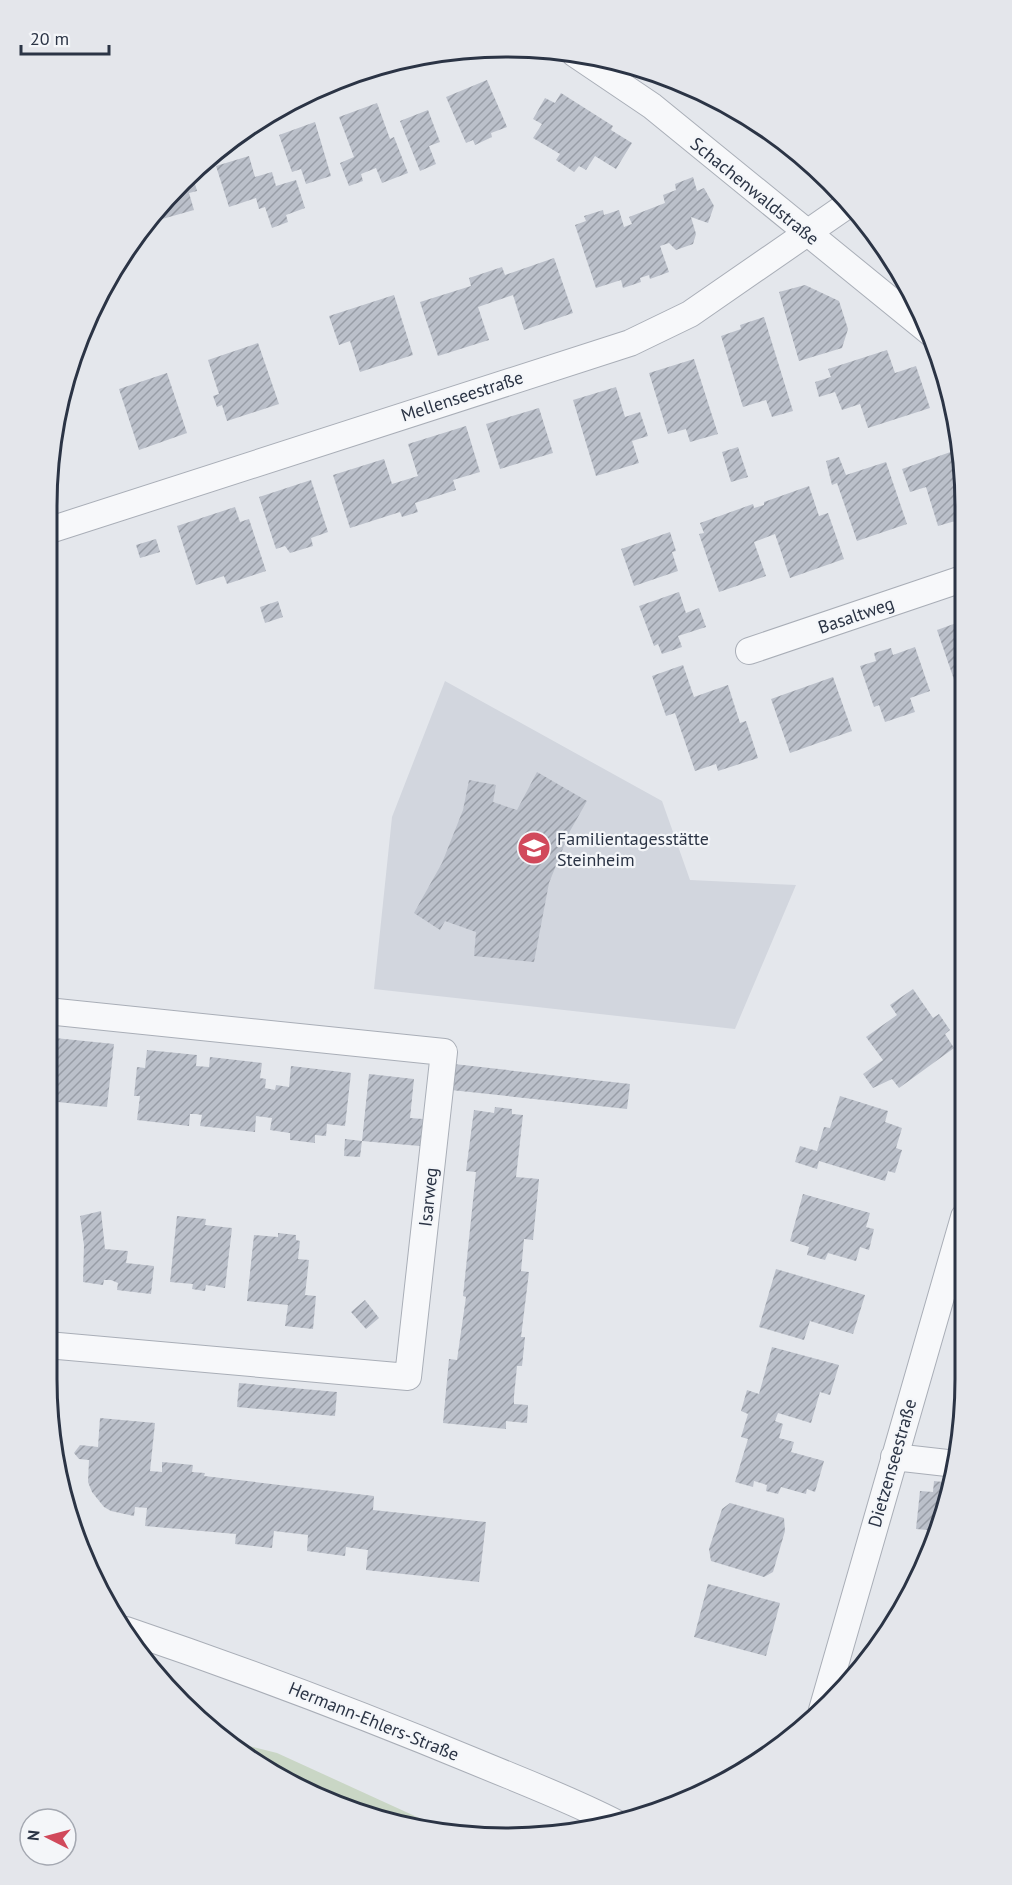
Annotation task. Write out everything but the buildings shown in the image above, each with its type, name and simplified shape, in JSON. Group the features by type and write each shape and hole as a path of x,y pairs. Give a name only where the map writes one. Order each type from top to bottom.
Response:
{"street":[{"name":"Schachenwaldstraße","path":"592,66 652,106 915,320"},
{"name":"Mellenseestraße","path":"57,528 630,343 690,314 842,208"},
{"name":"Basaltweg","path":"749,651 955,581"},
{"name":"Isarweg","path":"57,1012 444,1053 408,1377 57,1346"},
{"name":"Dietzenseestraße","path":"827,1692 955,1248"},
{"path":"894,1457 947,1463"},
{"name":"Hermann-Ehlers-Straße","path":"137,1634 274,1680 380,1721 604,1817"}],"shaded area":[{"name":"Familientagesstätte Steinheim","path":"445,681 662,801 690,880 796,885 735,1029 374,989 392,817"}],"green space":[{"path":"248,1746 277,1753 423,1820 390,1813 334,1794 281,1768"}],"place":[{"name":"Familientagesstätte Steinheim","path":"534,848"}]}
